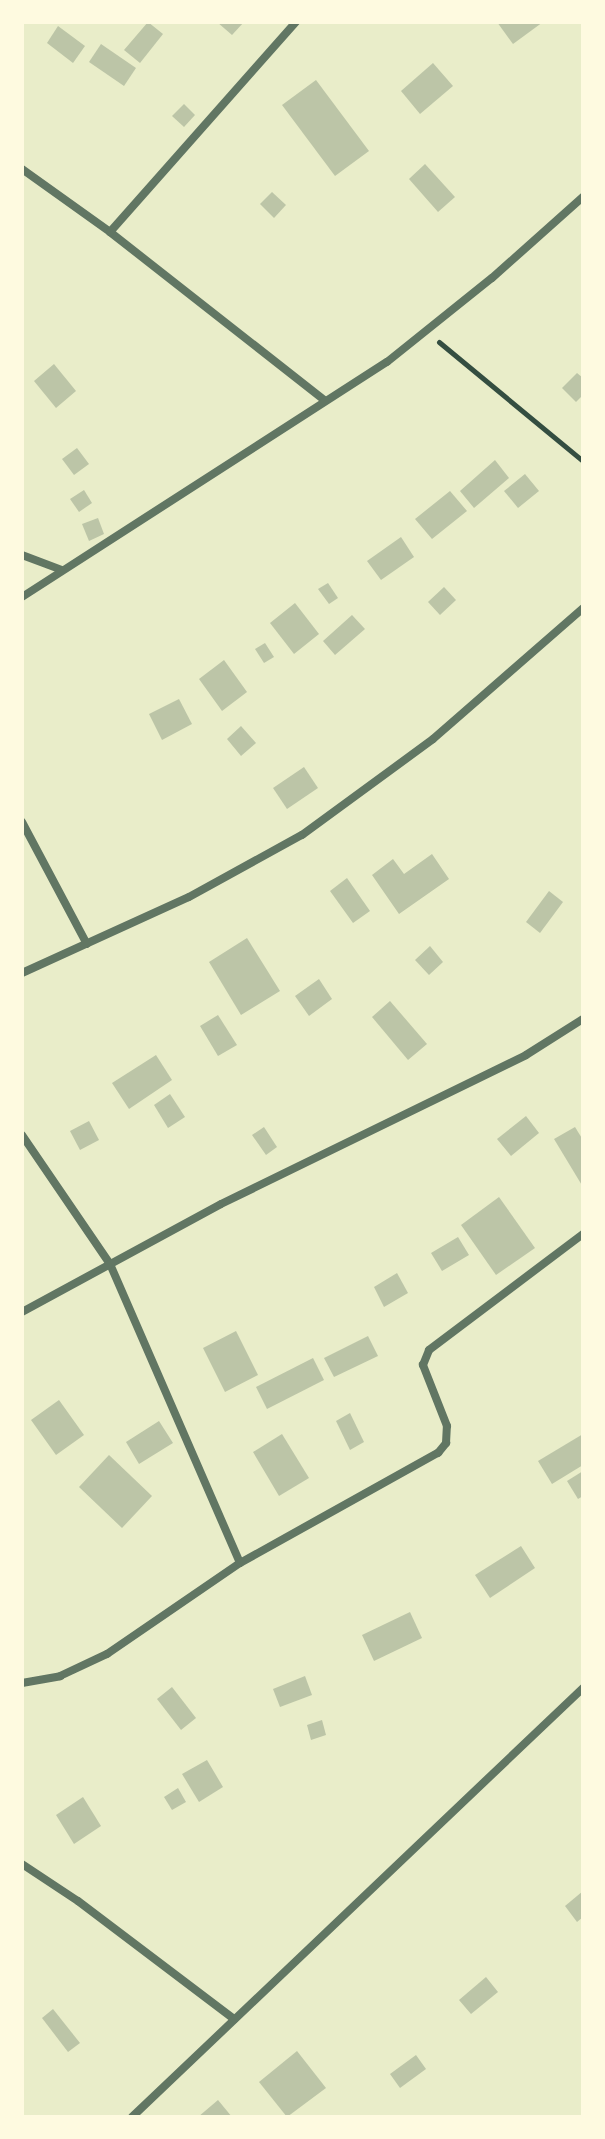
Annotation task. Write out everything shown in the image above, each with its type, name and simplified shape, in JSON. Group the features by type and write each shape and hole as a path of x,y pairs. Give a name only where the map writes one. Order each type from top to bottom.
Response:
{"street":[{"path":"110,232 296,22"},
{"path":"22,169 110,232 324,400"},
{"path":"22,597 387,362 492,278 583,197"},
{"path":"22,555 62,570"},
{"path":"22,973 189,897 302,835 433,739 583,608"},
{"path":"22,822 87,944"},
{"path":"22,1312 221,1204 526,1055 583,1019"},
{"path":"22,1135 110,1264 240,1563"},
{"path":"22,1683 60,1676 107,1654 240,1563 438,1453 446,1443 447,1426 423,1365 429,1350 583,1234"},
{"path":"132,2117 583,1688"},
{"path":"22,1864 78,1901 234,2019"}],"path":[{"path":"425,330 583,461"}],"building":[{"path":"148,22 163,34 140,63 124,50"},
{"path":"217,22 244,22 232,35"},
{"path":"497,22 543,22 513,44"},
{"path":"58,26 85,46 73,63 47,43"},
{"path":"101,44 136,68 124,86 89,62"},
{"path":"433,63 453,86 420,114 401,91"},
{"path":"316,80 369,151 335,176 282,105"},
{"path":"184,104 195,115 184,127 172,116"},
{"path":"425,164 455,197 438,212 409,179"},
{"path":"272,192 286,205 274,218 260,204"},
{"path":"54,364 76,391 56,408 34,381"},
{"path":"577,373 583,378 583,395 576,402 562,388"},
{"path":"77,448 89,464 74,475 62,459"},
{"path":"495,460 509,478 474,508 460,491"},
{"path":"525,474 539,491 518,508 504,491"},
{"path":"84,490 92,503 79,512 70,499"},
{"path":"450,491 467,511 432,539 415,519"},
{"path":"98,518 104,534 89,541 82,524"},
{"path":"401,537 414,557 381,580 367,561"},
{"path":"328,583 338,598 329,604 318,589"},
{"path":"444,587 456,600 440,615 428,602"},
{"path":"295,603 319,634 294,654 270,623"},
{"path":"352,615 365,629 335,655 323,641"},
{"path":"265,643 274,657 264,663 255,649"},
{"path":"224,660 247,692 222,711 199,679"},
{"path":"179,699 192,724 162,740 149,714"},
{"path":"241,726 256,743 241,756 227,739"},
{"path":"304,767 318,788 287,809 273,788"},
{"path":"432,854 449,879 399,914 372,875 393,859 404,874"},
{"path":"347,878 370,911 353,923 330,891"},
{"path":"549,891 563,902 540,933 526,922"},
{"path":"247,938 280,991 241,1015 209,962"},
{"path":"430,946 443,962 429,975 415,960"},
{"path":"319,979 332,999 309,1016 295,996"},
{"path":"390,1001 427,1044 408,1060 372,1017"},
{"path":"218,1015 237,1045 218,1056 200,1026"},
{"path":"156,1055 172,1080 129,1109 112,1083"},
{"path":"170,1094 185,1117 168,1128 154,1105"},
{"path":"526,1116 539,1133 511,1156 497,1139"},
{"path":"89,1121 99,1140 80,1150 70,1131"},
{"path":"264,1127 277,1147 266,1155 252,1135"},
{"path":"575,1127 583,1140 583,1187 554,1139"},
{"path":"499,1197 535,1248 496,1275 461,1225"},
{"path":"458,1237 469,1255 442,1271 431,1253"},
{"path":"397,1273 408,1293 384,1307 374,1287"},
{"path":"236,1331 258,1375 225,1392 203,1348"},
{"path":"368,1336 378,1356 334,1377 324,1358"},
{"path":"313,1358 324,1380 267,1409 256,1387"},
{"path":"59,1400 84,1435 56,1455 31,1420"},
{"path":"350,1413 364,1442 350,1450 336,1421"},
{"path":"159,1421 173,1443 139,1464 126,1442"},
{"path":"282,1434 309,1478 279,1496 253,1452"},
{"path":"583,1434 583,1465 552,1484 538,1461"},
{"path":"109,1455 152,1496 122,1528 79,1487"},
{"path":"583,1471 583,1496 578,1499 567,1481"},
{"path":"521,1546 535,1568 490,1598 475,1575"},
{"path":"410,1612 422,1638 374,1661 362,1635"},
{"path":"305,1676 312,1695 280,1707 273,1689"},
{"path":"172,1687 196,1718 181,1730 157,1699"},
{"path":"322,1720 326,1735 311,1740 307,1725"},
{"path":"207,1760 223,1787 199,1802 182,1774"},
{"path":"178,1788 186,1802 172,1810 164,1797"},
{"path":"83,1797 101,1826 74,1844 56,1815"},
{"path":"583,1891 583,1917 577,1922 565,1906"},
{"path":"486,1977 498,1992 471,2014 459,2000"},
{"path":"53,2009 80,2043 68,2052 42,2018"},
{"path":"297,2051 326,2088 287,2117 259,2082"},
{"path":"416,2055 426,2069 400,2088 390,2074"},
{"path":"218,2100 232,2117 198,2117"}]}
